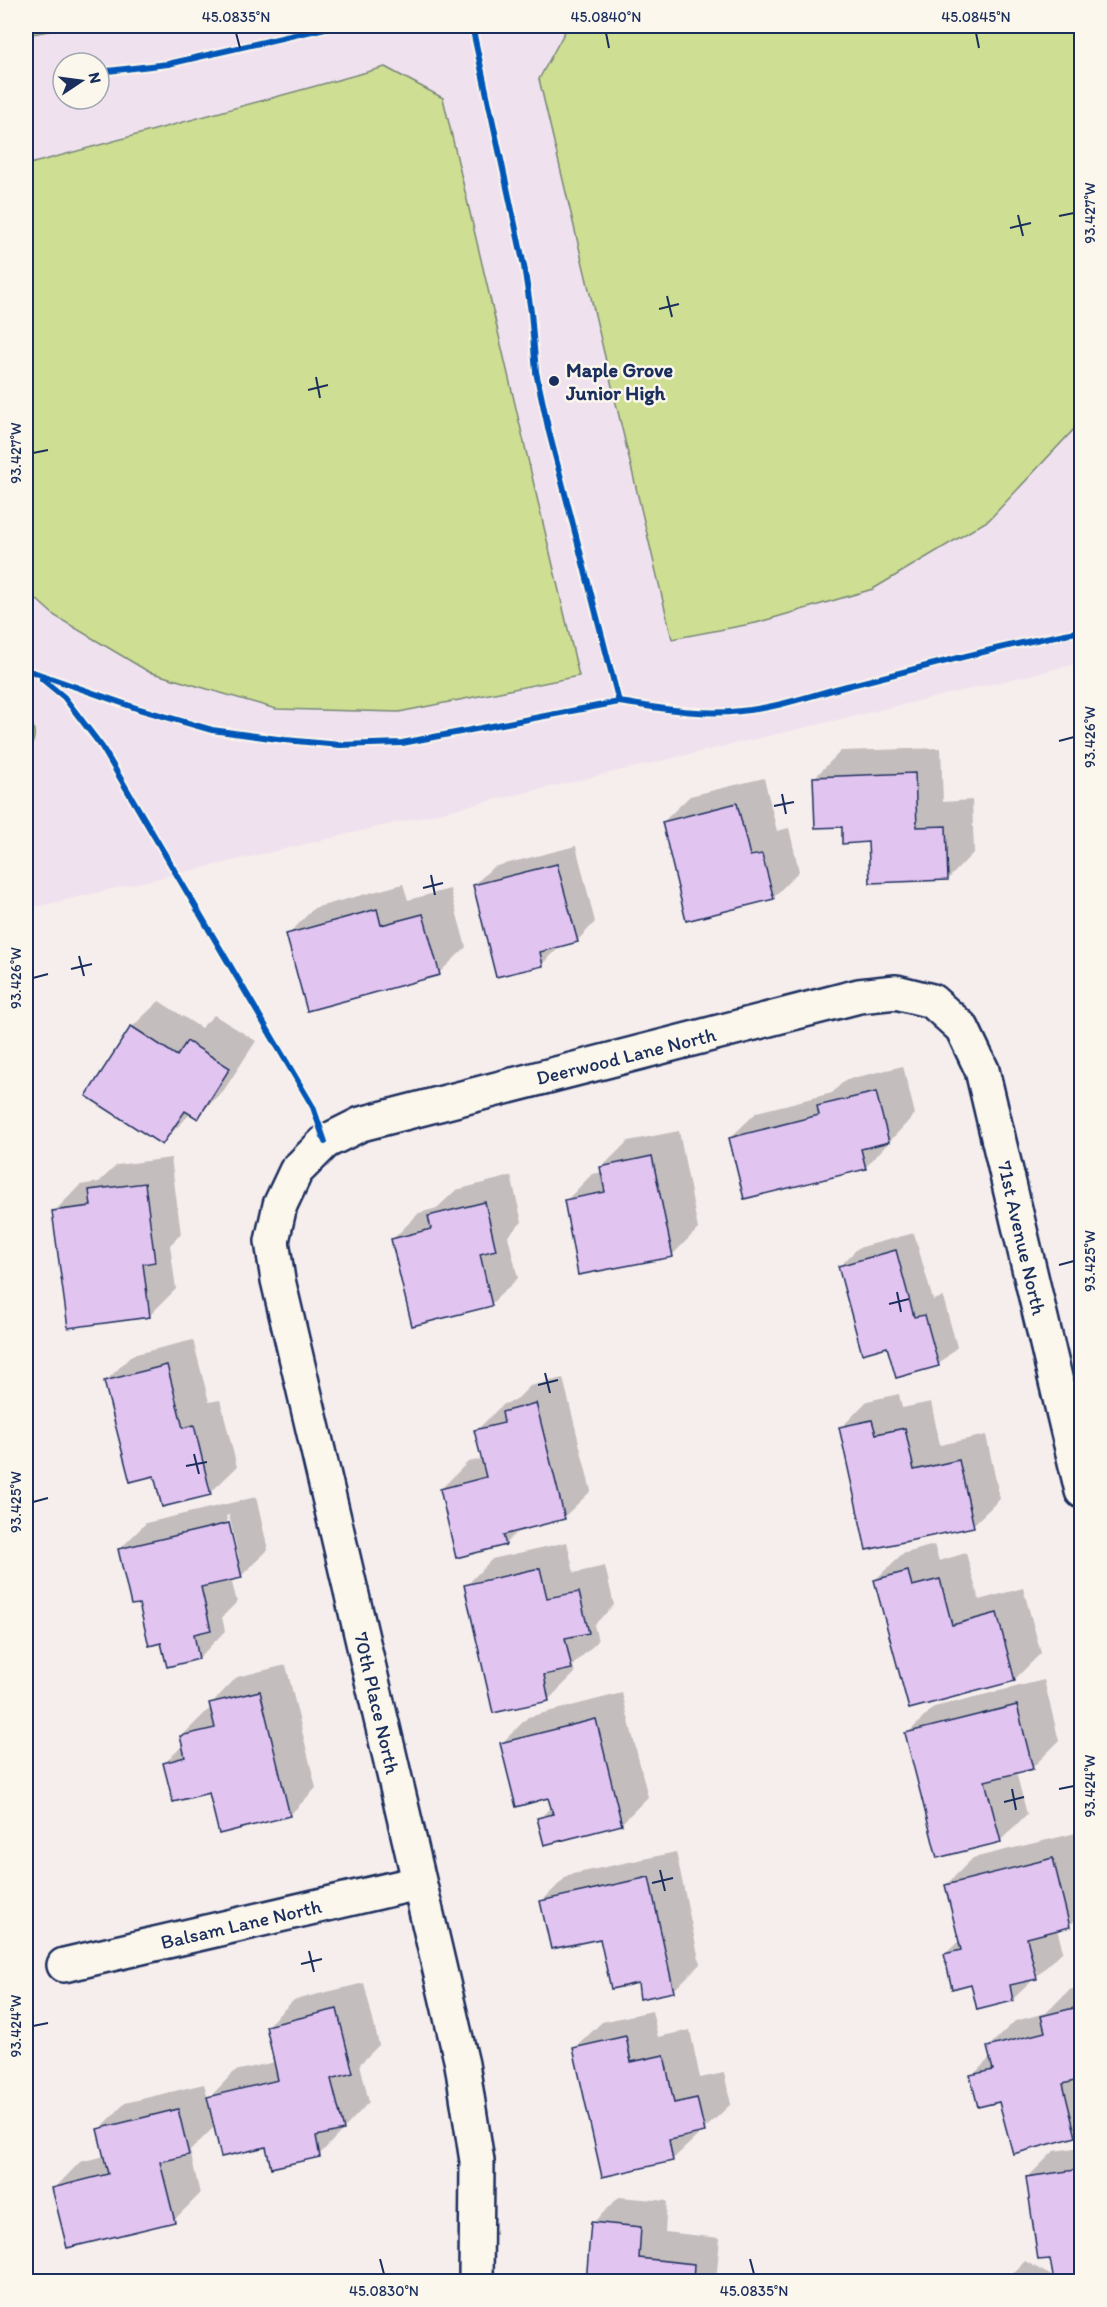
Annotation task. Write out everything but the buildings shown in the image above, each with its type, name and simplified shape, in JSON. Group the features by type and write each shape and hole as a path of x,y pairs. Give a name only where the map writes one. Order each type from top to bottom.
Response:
{"street":[{"name":"Deerwood Lane North","path":"325,1142 362,1124 859,996 896,992 932,1001"},
{"name":"71st Avenue North","path":"932,1001 962,1028 982,1070 1082,1491"},
{"name":"70th Place North","path":"325,1142 296,1172 279,1205 272,1241 278,1280 462,2064 477,2162 476,2282"},
{"name":"Balsam Lane North","path":"64,1965 418,1883"}],"shaded area":[{"name":"Maple Grove Junior High","path":"26,26 1081,26 1081,663 26,909"}],"green space":[{"path":"26,26 76,26 26,35"},
{"path":"568,26 1081,26 1081,419 989,520 873,589 756,623 672,639 539,79"},
{"path":"385,67 443,98 579,676 399,712 276,709 149,672 55,616 26,590 26,165"},
{"path":"26,715 34,729 34,739 26,753"}],"cycle path":[{"path":"111,71 168,64 334,26"},
{"path":"472,26 524,266 536,372 549,432 619,702 695,712 754,709 993,650 1082,631"},
{"path":"33,672 139,709 212,730 340,745 402,743 619,702"},
{"path":"42,679 64,697 102,747 313,1107 325,1142"}],"place":[{"name":"Maple Grove Junior High","path":"554,381"}]}
